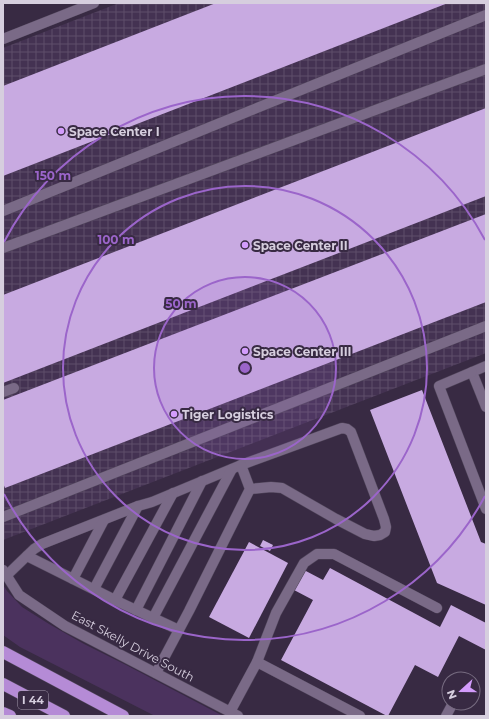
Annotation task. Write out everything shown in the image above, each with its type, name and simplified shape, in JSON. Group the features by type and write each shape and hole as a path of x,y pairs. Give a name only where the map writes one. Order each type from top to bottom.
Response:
{"highway":[{"path":"3,652 124,716"},
{"name":"I 44","path":"3,684 64,716"},
{"name":"I 44","path":"3,712 10,716"}],"street":[{"path":"3,39 82,5 94,3"},
{"path":"3,211 486,15"},
{"path":"3,248 486,69"},
{"path":"3,517 486,326"},
{"path":"486,366 439,386 486,508"},
{"path":"472,372 486,407"},
{"path":"3,392 14,388"},
{"path":"5,572 42,544 237,467 342,428 351,432 384,519 386,527 385,532 374,536 365,534 282,488 271,487 250,489"},
{"path":"237,467 250,489"},
{"path":"153,618 237,467"},
{"path":"136,610 202,481"},
{"path":"156,673 250,489"},
{"path":"115,600 173,493"},
{"path":"94,589 138,506"},
{"path":"73,579 104,520"},
{"path":"234,714 257,662 276,613 304,563 317,554 334,554 437,608"},
{"path":"27,556 179,630"},
{"name":"East Skelly Drive South","path":"5,572 19,595 65,626 234,714"},
{"path":"257,662 360,716"}],"shaded area":[{"path":"119,3 486,3 486,353 3,540 3,48"},
{"path":"3,585 22,607 49,624 84,644 223,716 155,716 20,647 3,635"}],"building":[{"name":"Space Center I","path":"216,3 448,3 3,176 3,86"},
{"name":"Space Center II","path":"486,108 486,196 3,383 3,295"},
{"name":"Space Center III","path":"486,214 486,302 5,488 3,483 3,400"},
{"path":"422,390 481,542 486,544 486,605 437,583 370,410"},
{"path":"263,540 273,545 270,551 260,546"},
{"path":"249,542 288,563 249,638 209,617"},
{"path":"330,568 440,627 451,605 486,623 486,650 459,636 438,677 415,665 387,716 281,660 313,600 294,590 304,570 323,580"}],"place":[{"name":"Space Center I","path":"61,131"},
{"name":"Space Center II","path":"245,245"},
{"name":"Space Center III","path":"245,351"},
{"name":"Tiger Logistics","path":"174,414"}]}
